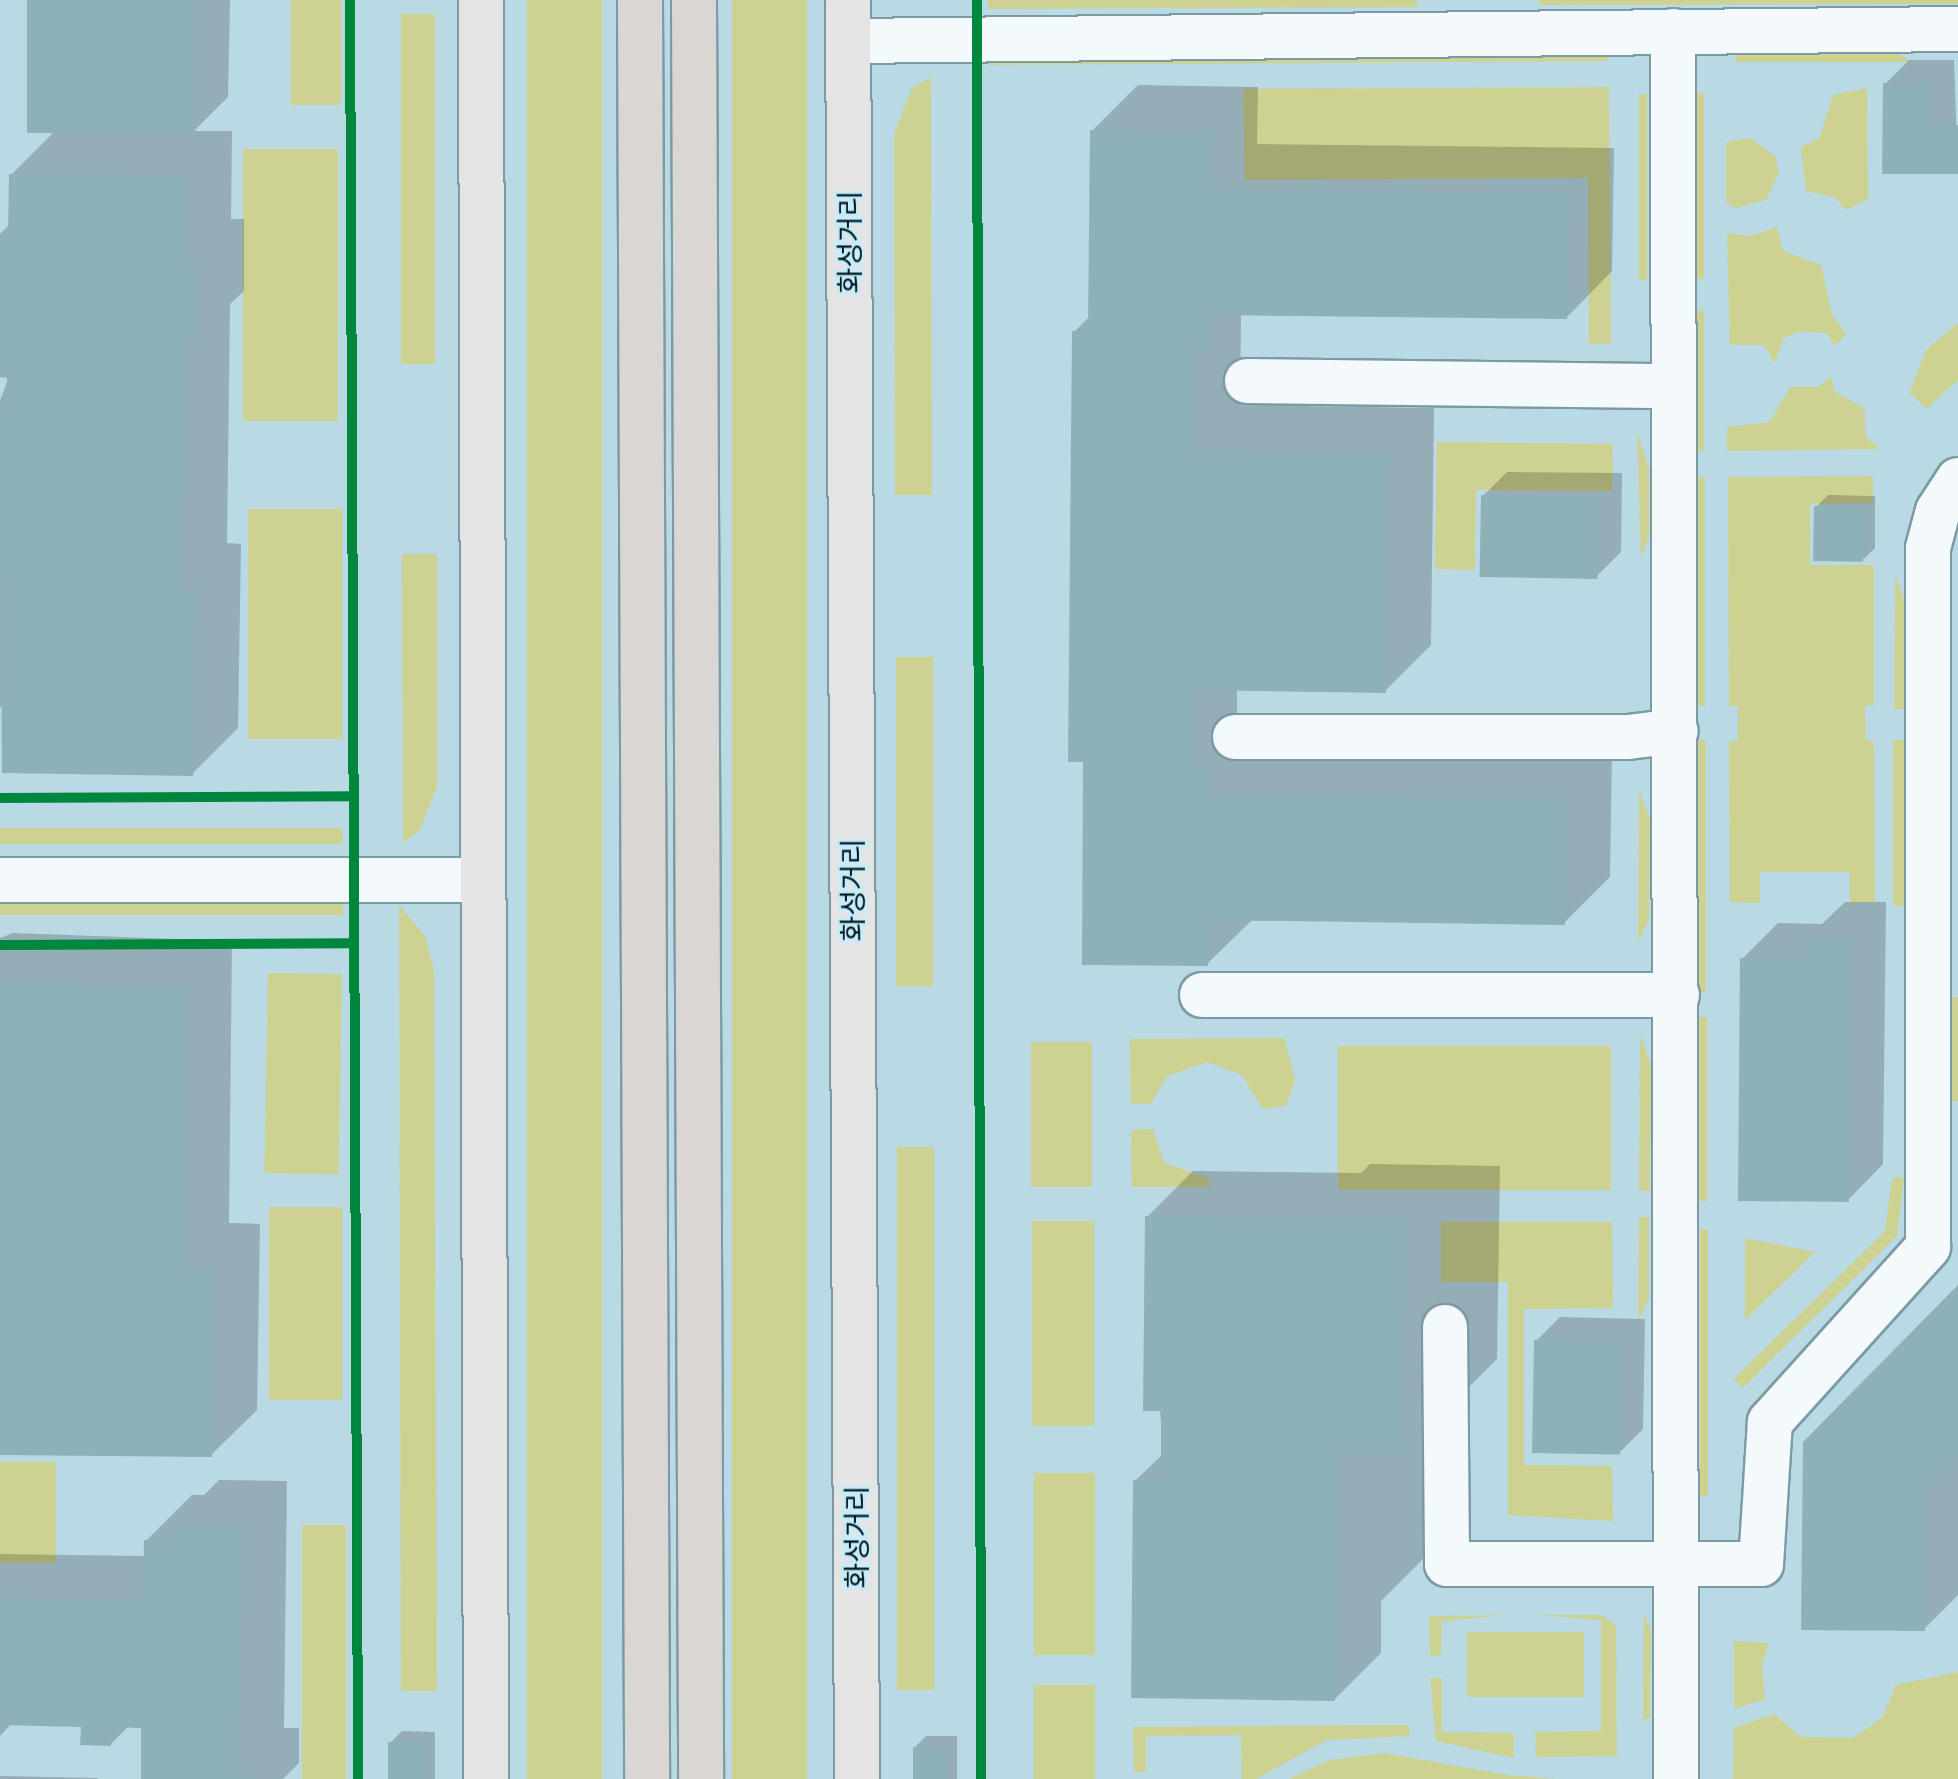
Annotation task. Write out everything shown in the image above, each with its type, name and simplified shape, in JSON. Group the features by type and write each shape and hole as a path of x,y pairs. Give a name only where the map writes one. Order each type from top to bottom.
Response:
{"highway":[{"path":"640,0 647,1779"},
{"path":"694,0 701,1779"}],"main road":[{"path":"481,0 486,1779"},
{"name":"화성거리","path":"848,20 857,1779"}],"street":[{"path":"848,20 1483,17 1673,31 1958,29"},
{"path":"1673,31 1676,1779"},
{"path":"1247,381 1673,386"},
{"path":"1445,1327 1447,1564 1761,1564 1770,1422 1928,1247 1944,940 1928,548 1938,511 1958,480"},
{"path":"1235,737 1628,737 1676,731"},
{"path":"0,880 483,880"},
{"path":"1202,995 1677,995"}],"green space":[{"path":"291,0 341,0 341,105 291,105"},
{"path":"527,0 602,0 602,1779 527,1779"},
{"path":"732,0 807,0 807,1779 732,1779"},
{"path":"988,0 1417,0 1417,7 988,9"},
{"path":"1539,0 1958,0 1958,4 1539,5"},
{"path":"401,14 435,14 435,364 401,364"},
{"path":"1736,52 1898,53 1911,62 1736,62"},
{"path":"1608,55 1608,61 988,65 989,57"},
{"path":"931,77 932,495 895,495 894,134 912,88"},
{"path":"1609,87 1611,344 1589,344 1588,178 1245,180 1243,89"},
{"path":"1867,88 1868,199 1845,210 1835,197 1806,191 1801,147 1819,139 1833,95"},
{"path":"1696,93 1704,93 1704,279 1696,279"},
{"path":"1639,94 1647,94 1647,280 1639,280"},
{"path":"1750,138 1775,156 1779,172 1766,200 1736,208 1726,203 1726,142"},
{"path":"243,149 338,149 338,421 243,421"},
{"path":"1777,227 1783,251 1821,265 1832,314 1846,335 1834,346 1827,333 1798,332 1783,339 1775,363 1764,345 1730,345 1727,233 1751,236"},
{"path":"1696,311 1704,311 1704,451 1696,451"},
{"path":"1958,323 1958,380 1926,409 1910,392 1918,370 1926,350"},
{"path":"1831,377 1835,392 1864,408 1866,437 1880,449 1727,451 1727,427 1770,422 1790,387 1818,387"},
{"path":"1637,432 1649,469 1649,537 1641,558"},
{"path":"1437,442 1613,444 1612,491 1476,490 1475,570 1435,569"},
{"path":"1873,476 1873,503 1810,504 1810,565 1874,565 1874,705 1865,706 1866,740 1874,741 1875,902 1850,903 1850,872 1760,872 1760,903 1730,902 1729,741 1738,740 1738,706 1729,706 1728,477"},
{"path":"1697,477 1705,477 1705,706 1697,706"},
{"path":"248,509 342,509 342,739 248,739"},
{"path":"402,554 437,554 437,787 420,830 403,843"},
{"path":"1895,575 1905,602 1904,709 1894,709"},
{"path":"896,657 933,657 933,986 896,986"},
{"path":"1698,740 1706,740 1706,992 1698,992"},
{"path":"1893,740 1904,740 1904,906 1893,906"},
{"path":"1639,789 1650,820 1649,919 1638,942"},
{"path":"0,828 342,828 342,844 0,844"},
{"path":"0,900 343,900 343,915 0,915"},
{"path":"399,905 425,936 434,970 437,1691 401,1691"},
{"path":"268,973 342,974 338,1174 265,1173"},
{"path":"1958,997 1958,1101 1951,1101 1952,998"},
{"path":"1699,1017 1707,1017 1707,1201 1699,1201"},
{"path":"1640,1034 1651,1065 1650,1191 1639,1191"},
{"path":"1284,1038 1295,1079 1286,1106 1263,1109 1242,1075 1207,1062 1167,1076 1151,1104 1131,1103 1130,1039"},
{"path":"1031,1042 1092,1042 1092,1187 1031,1187"},
{"path":"1338,1046 1611,1046 1611,1190 1338,1190"},
{"path":"1153,1129 1164,1163 1209,1178 1209,1187 1132,1187 1131,1130"},
{"path":"897,1147 934,1147 934,1690 897,1690"},
{"path":"1892,1178 1904,1178 1897,1236 1743,1388 1734,1379 1885,1231"},
{"path":"269,1207 342,1207 342,1400 269,1400"},
{"path":"1639,1217 1649,1217 1649,1298 1638,1321"},
{"path":"1032,1221 1094,1221 1094,1426 1032,1426"},
{"path":"1441,1222 1612,1222 1613,1308 1524,1309 1524,1465 1612,1466 1613,1521 1508,1515 1508,1282 1441,1282"},
{"path":"1700,1229 1708,1229 1708,1496 1700,1496"},
{"path":"1745,1238 1815,1252 1745,1320"},
{"path":"0,1462 56,1462 56,1563 0,1563"},
{"path":"1034,1473 1095,1473 1095,1655 1034,1655"},
{"path":"302,1525 346,1525 346,1779 302,1779"},
{"path":"1644,1613 1651,1631 1650,1718 1643,1719"},
{"path":"1507,1615 1442,1621 1441,1655 1430,1656 1429,1616"},
{"path":"1534,1615 1601,1615 1616,1625 1617,1756 1536,1757 1535,1732 1601,1731 1601,1620"},
{"path":"1467,1632 1584,1632 1584,1697 1467,1697"},
{"path":"1734,1641 1769,1643 1762,1664 1765,1699 1734,1709"},
{"path":"1958,1672 1958,1779 1733,1779 1734,1728 1774,1714 1801,1737 1853,1738 1882,1718 1896,1685"},
{"path":"1430,1678 1442,1678 1442,1732 1514,1733 1514,1758 1436,1741"},
{"path":"1034,1685 1095,1685 1095,1779 1034,1779"},
{"path":"1409,1725 1410,1736 1327,1740 1256,1779 1242,1779 1241,1735 1146,1736 1146,1772 1134,1772 1133,1727"},
{"path":"1384,1753 1508,1775 1556,1779 1289,1779 1330,1760"}],"building":[{"path":"27,0 195,0 195,133 27,133"},
{"path":"1883,83 1931,84 1930,124 1958,125 1958,174 1882,174"},
{"path":"1090,130 1213,132 1212,189 1569,193 1567,319 1211,315 1211,348 1196,348 1195,450 1388,453 1386,693 1193,690 1192,766 1211,766 1210,794 1567,799 1565,925 1209,920 1208,966 1082,965 1083,762 1068,762 1072,331 1088,331"},
{"path":"9,174 187,176 186,264 199,264 199,339 185,339 182,589 196,589 193,776 2,773 0,404 6,404 7,378 0,377 0,235 8,235"},
{"path":"1481,495 1599,497 1598,579 1480,577"},
{"path":"1814,506 1864,507 1863,562 1813,561"},
{"path":"1807,937 1852,937 1849,1202 1738,1201 1740,958 1807,959"},
{"path":"0,984 187,986 184,1268 215,1269 212,1457 0,1455"},
{"path":"1145,1216 1406,1219 1404,1455 1338,1454 1335,1701 1131,1698 1133,1480 1161,1481 1161,1411 1143,1411"},
{"path":"1958,1285 1958,1455 1927,1486 1925,1631 1801,1630 1803,1442"},
{"path":"1534,1340 1622,1342 1620,1455 1532,1453"},
{"path":"171,1525 242,1526 238,1773 254,1773 254,1779 141,1779 141,1728 111,1727 111,1746 80,1745 81,1727 0,1725 0,1599 143,1601 144,1540 172,1540"},
{"path":"388,1742 424,1742 424,1779 388,1779"},
{"path":"913,1747 946,1747 946,1779 913,1779"}],"cycle path":[{"path":"350,0 358,1779"},
{"path":"977,0 981,1779"},
{"path":"0,798 352,796"},
{"path":"0,945 351,943"}]}
